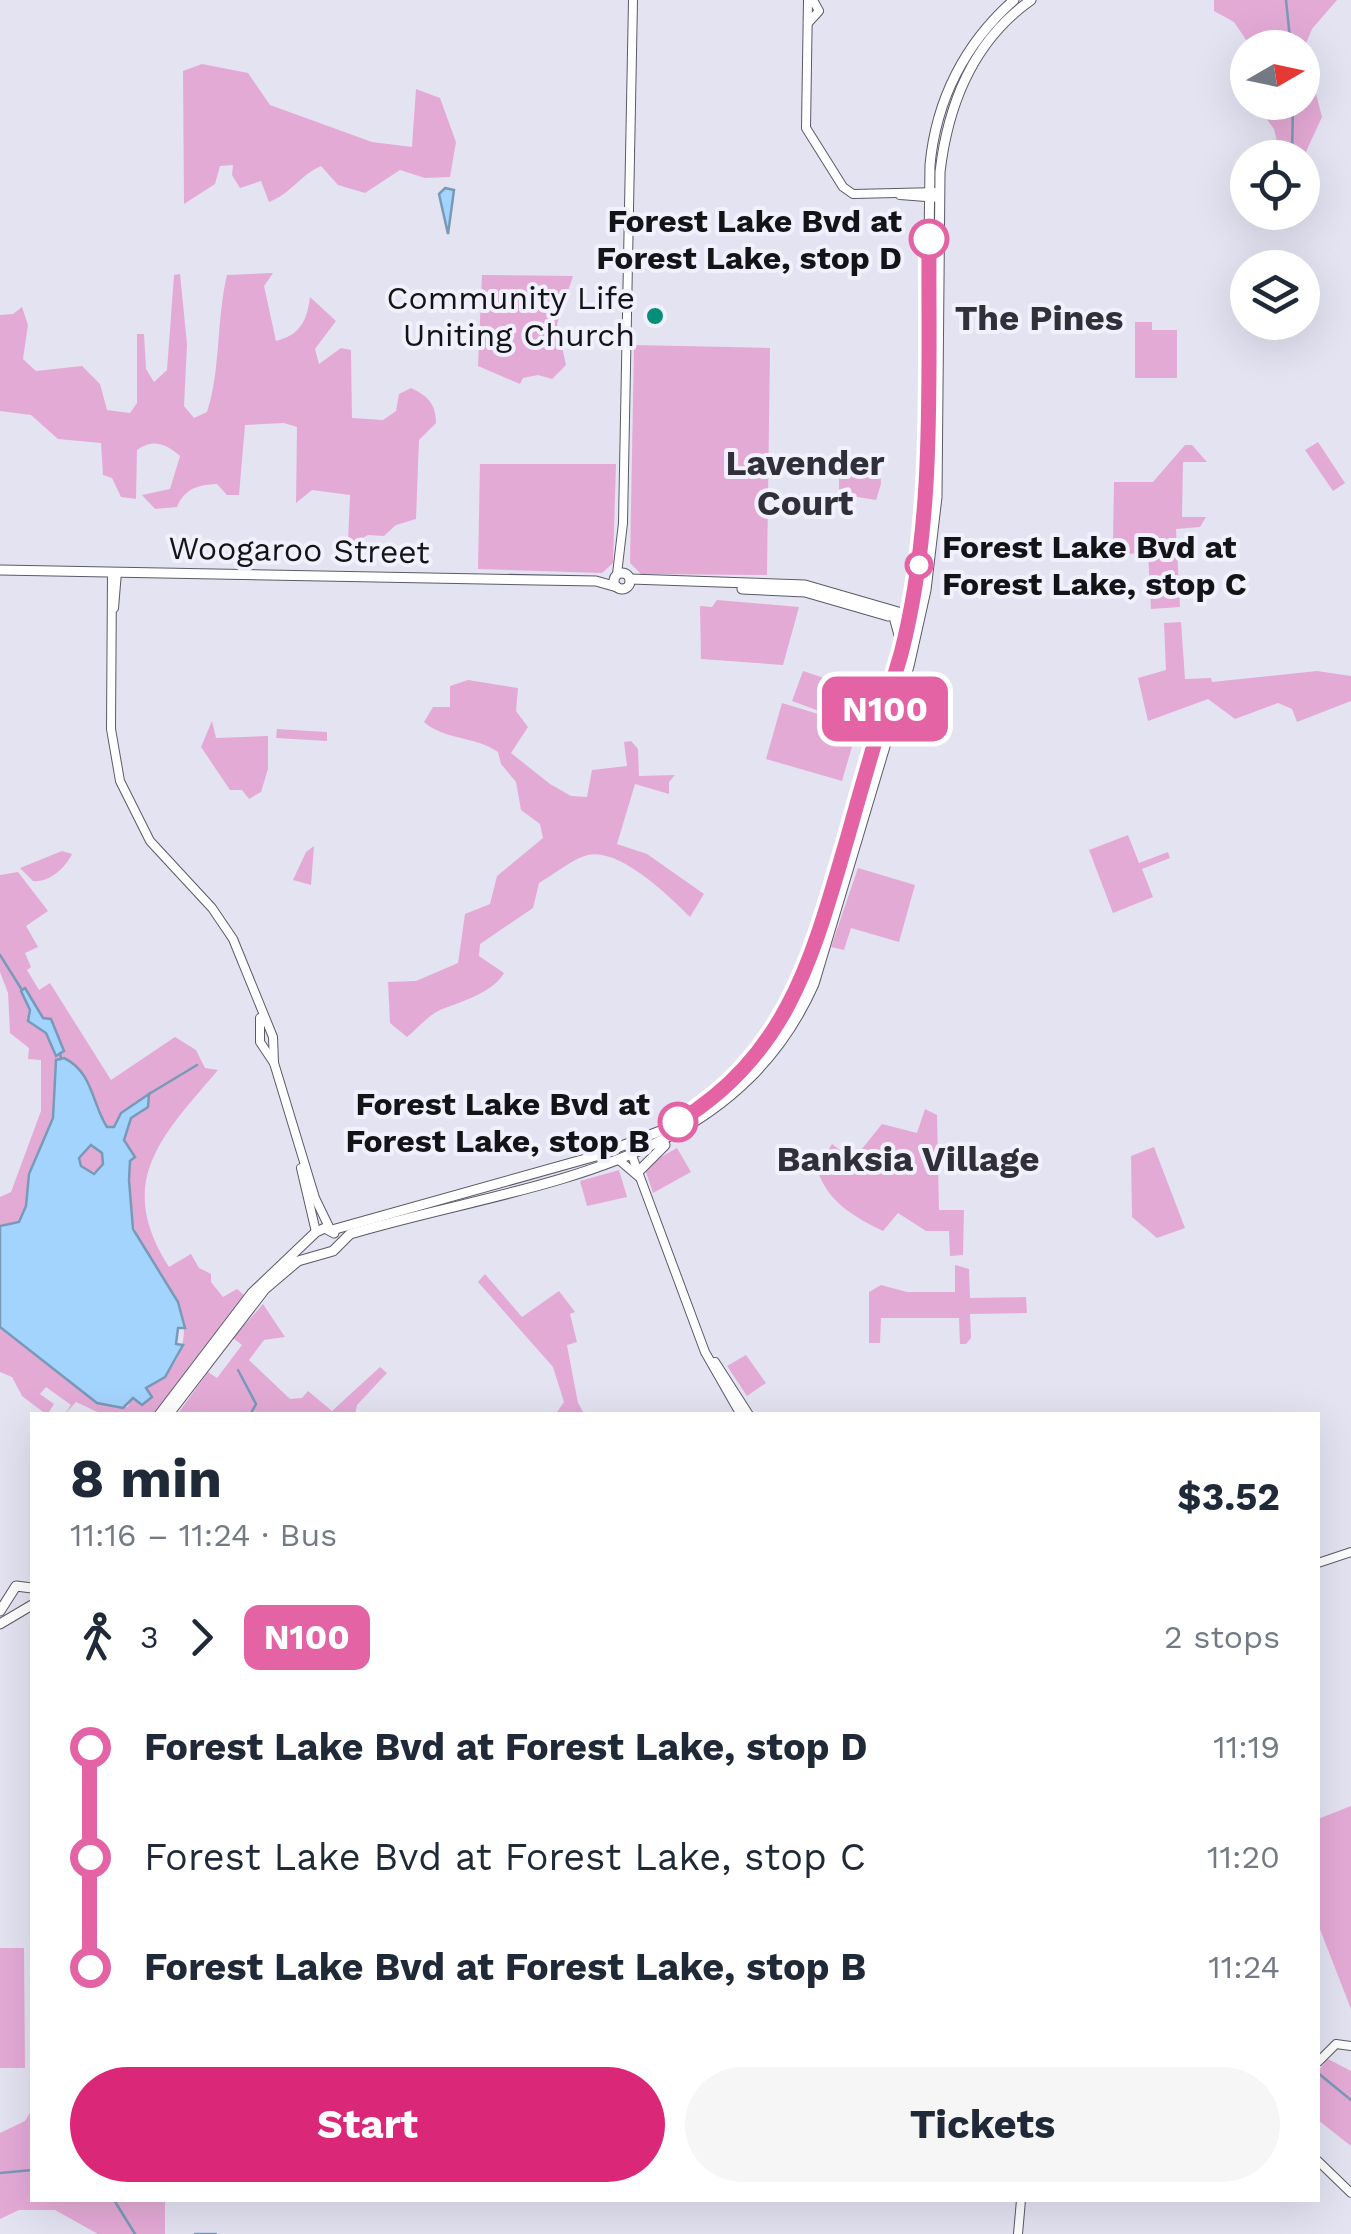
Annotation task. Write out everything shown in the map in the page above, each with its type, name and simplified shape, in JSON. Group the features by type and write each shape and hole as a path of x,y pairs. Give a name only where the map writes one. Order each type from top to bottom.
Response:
{"main road":[{"path":"639,1174 665,1142 717,1108 752,1078 803,1009 914,618 937,497 931,148 948,88 970,48 1014,0"},
{"path":"170,1412 265,1289 298,1262 333,1251 337,1243 361,1231 618,1160 714,1098 747,1068 789,1010 817,938 914,618 926,486 934,195 948,122 966,74 994,32 1031,0"},
{"name":"Woogaroo Street","path":"0,570 812,586 914,618"},
{"name":"Woogaroo Street","path":"774,586 894,617 914,618"},
{"path":"882,608 913,603"},
{"path":"894,617 900,624 901,654"},
{"path":"162,1412 252,1292 315,1233 665,1142"},
{"path":"331,1229 337,1243"},
{"path":"315,1233 315,1246 322,1254"},
{"path":"0,1610 14,1589 30,1584"},
{"path":"10,1598 29,1609"},
{"path":"0,1624 29,1609"}],"street":[{"path":"622,580 632,0"},
{"path":"811,1 808,134 847,191 934,195"},
{"path":"99,572 111,599"},
{"path":"114,572 117,585 111,736 127,802 160,854 228,930 242,956 297,1142 315,1233"},
{"path":"113,612 114,572"},
{"path":"117,585 134,573"},
{"path":"268,1036 263,1046 274,1063"},
{"path":"297,1142 331,1229"},
{"path":"630,1150 695,1328 717,1378 743,1412"},
{"path":"618,1160 639,1174"},
{"path":"1320,1562 1351,1552"},
{"path":"1320,2060 1336,2044 1351,2046"},
{"path":"1320,2163 1351,2193"},
{"path":"1018,2234 1019,2202"}],"shaded area":[{"path":"1214,0 1337,0 1312,30 1239,30 1234,22 1214,11"},
{"path":"202,64 248,73 270,105 372,142 412,147 416,89 440,98 456,142 450,177 425,178 400,170 365,193 338,185 321,166 269,202 261,181 240,188 232,175 233,165 220,166 215,184 184,204 183,71"},
{"path":"1320,109 1322,117 1311,140 1277,140 1267,120 1320,120"},
{"path":"273,273 264,286 276,341 301,326 310,297 336,321 315,349 319,364 341,348 351,350 352,418 383,420 396,411 399,394 411,388 433,406 436,423 419,440 416,519 396,525 384,536 368,535 359,540 359,549 348,542 350,495 312,490 296,503 297,427 284,423 245,425 239,495 227,495 217,484 204,485 188,492 177,507 155,509 142,495 170,489 180,456 170,448 154,443 137,450 136,499 121,497 112,478 103,475 101,443 58,439 31,415 0,411 0,315 13,314 22,307 28,325 23,359 36,371 82,366 100,384 107,410 130,413 137,403 137,334 144,334 146,369 154,382 167,370 174,275 180,274 187,344 184,406 194,418 207,412 227,275"},
{"path":"482,275 573,276 557,324 566,365 552,379 538,375 523,378 520,384 478,366"},
{"path":"1135,322 1152,322 1152,330 1177,330 1177,378 1135,378"},
{"path":"634,345 770,348 767,575 641,574 630,563"},
{"path":"1318,442 1345,483 1333,491 1305,450"},
{"path":"1185,445 1192,445 1207,462 1183,462 1182,517 1206,517 1200,527 1176,529 1180,607 1151,609 1148,552 1120,555 1113,542 1114,482 1153,482"},
{"path":"849,458 880,460 881,484 876,500 839,494 839,478 848,477"},
{"path":"480,464 616,464 613,563 602,573 478,569"},
{"path":"717,600 799,607 783,665 701,659 700,606 712,607"},
{"path":"1181,622 1185,679 1211,678 1212,682 1317,671 1351,676 1351,701 1297,722 1292,709 1278,703 1235,719 1208,699 1148,721 1138,678 1166,670 1164,623"},
{"path":"803,671 830,680 819,711 792,701"},
{"path":"468,680 518,688 516,711 528,727 511,753 571,796 587,797 592,770 627,766 624,742 631,741 638,749 639,776 675,775 669,782 669,794 635,784 617,844 647,854 704,894 690,917 629,866 601,855 576,860 539,883 533,908 480,944 479,956 504,973 499,980 478,995 435,1013 407,1037 390,1023 388,982 416,981 458,963 465,914 490,904 497,876 543,838 540,824 521,810 516,782 501,764 498,752 424,722 433,707 450,707 450,686"},
{"path":"782,703 858,726 842,781 766,759"},
{"path":"212,721 216,738 268,736 268,769 261,792 249,799 242,790 230,790 201,747"},
{"path":"277,729 327,732 327,741 276,738"},
{"path":"1128,835 1139,863 1168,852 1170,858 1142,869 1153,897 1113,913 1089,850"},
{"path":"314,846 311,885 293,880 306,852"},
{"path":"62,851 72,854 61,869 45,880 33,881 20,868"},
{"path":"858,868 915,885 899,942 851,928 844,950 831,947"},
{"path":"18,872 48,911 26,926 38,947 25,953 31,967 27,970 39,990 50,983 111,1080 175,1037 196,1050 205,1068 218,1070 163,1139 146,1184 146,1209 153,1237 169,1267 191,1254 199,1268 211,1274 211,1282 223,1297 237,1289 244,1295 155,1412 98,1412 76,1402 66,1412 71,1405 46,1387 40,1394 54,1404 49,1412 43,1412 22,1396 12,1377 0,1372 0,1327 97,1403 128,1407 139,1392 173,1366 183,1341 183,1318 175,1297 136,1232 128,1208 126,1182 134,1154 124,1140 131,1118 148,1096 114,1127 107,1127 84,1079 57,1060 53,1118 29,1174 26,1206 19,1222 0,1226 0,1197 11,1192 41,1111 41,1060 28,1059 29,1048 10,1033 8,993 0,972 0,875"},
{"path":"925,1109 937,1115 939,1210 964,1210 963,1255 950,1256 949,1231 926,1231 898,1213 883,1231 862,1220 834,1199 817,1168 832,1144 853,1160 882,1124 917,1133"},
{"path":"91,1146 100,1150 104,1159 100,1168 91,1172 82,1168 78,1159 82,1150"},
{"path":"1154,1147 1185,1228 1157,1238 1132,1217 1131,1156"},
{"path":"677,1148 691,1172 653,1193 646,1172 652,1162"},
{"path":"619,1170 627,1197 587,1206 580,1181"},
{"path":"955,1265 969,1269 970,1298 1026,1297 1027,1313 970,1314 971,1338 966,1344 960,1344 959,1318 881,1318 880,1343 869,1343 869,1292 881,1285 907,1292 955,1292"},
{"path":"485,1274 522,1317 559,1291 575,1312 570,1314 577,1342 567,1345 583,1412 557,1412 564,1402 553,1367 478,1282"},
{"path":"263,1304 285,1337 264,1340 249,1360 290,1399 302,1398 308,1391 332,1411 380,1367 387,1373 357,1405 356,1412 179,1412 208,1372 217,1378 242,1345 233,1338"},
{"path":"746,1355 766,1383 747,1396 727,1366"},
{"path":"1351,1806 1351,2009 1320,1929 1320,1818"},
{"path":"0,1948 24,1948 25,2068 0,2068"},
{"path":"1328,2059 1351,2071 1351,2146 1320,2122 1320,2069"},
{"path":"30,2112 30,2202 165,2202 165,2234 98,2234 55,2210 19,2210 0,2219 0,2133 25,2121"}],"water":[{"path":"445,188 454,190 448,234 439,194"},
{"path":"25,988 43,1018 51,1019 64,1051 56,1056 46,1033 28,1021 30,1010 21,991"},
{"path":"64,1058 81,1071 107,1127 114,1127 121,1113 149,1094 148,1107 131,1118 124,1140 135,1157 130,1161 129,1180 133,1229 178,1302 185,1328 178,1328 176,1344 183,1345 165,1377 146,1388 152,1397 142,1405 133,1398 123,1408 97,1403 0,1327 0,1226 19,1222 26,1206 29,1174 53,1118 56,1060","holes":["91,1145 102,1153 103,1164 94,1174 81,1166 79,1158"]}],"waterway":[{"path":"1286,0 1289,30"},
{"path":"1292,140 1293,120"},
{"path":"0,955 22,990"},
{"path":"60,1053 61,1059"},
{"path":"149,1094 197,1065"},
{"path":"238,1370 256,1404 252,1412"},
{"path":"1320,2075 1351,2100"},
{"path":"0,2173 30,2170"},
{"path":"115,2202 135,2234"},
{"path":"195,2234 216,2234"}],"bus line":[{"name":"N100","path":"678,1122 714,1098 747,1068 779,1026 800,989 901,654 920,562 925,508 929,239"}],"place":[{"name":"Forest Lake Bvd at Forest Lake, stop D","path":"929,239"},
{"name":"Community Life Uniting Church","path":"655,316"},
{"name":"Forest Lake Bvd at Forest Lake, stop C","path":"919,565"},
{"name":"Forest Lake Bvd at Forest Lake, stop B","path":"678,1122"}],"district":[{"name":"The Pines","path":"1039,318"},
{"name":"Lavender Court","path":"805,483"},
{"name":"Banksia Village","path":"908,1159"}]}
